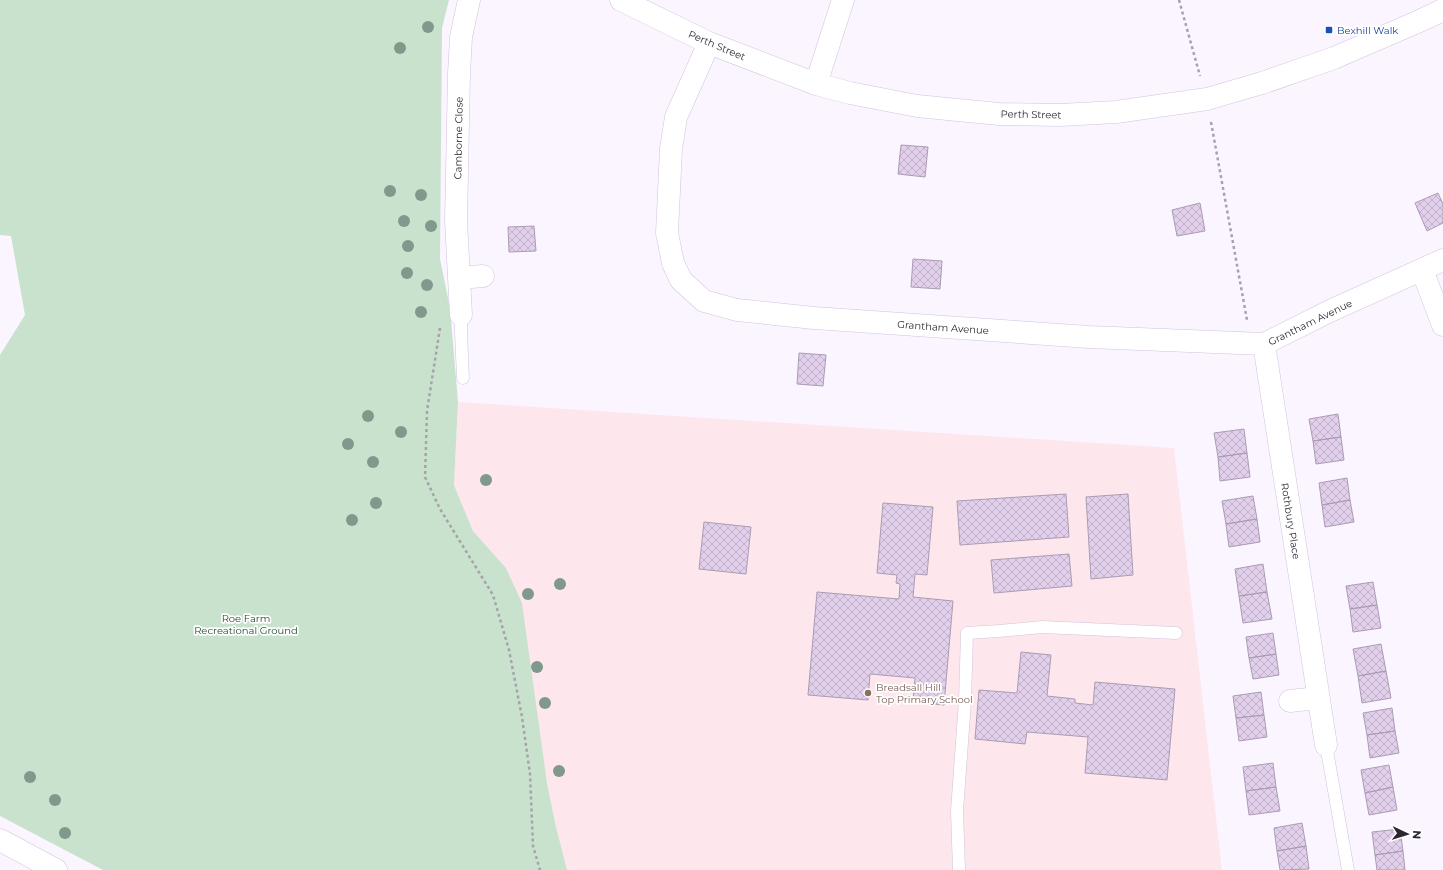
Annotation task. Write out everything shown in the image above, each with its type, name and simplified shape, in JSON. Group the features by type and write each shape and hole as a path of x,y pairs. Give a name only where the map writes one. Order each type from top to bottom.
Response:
{"street":[{"name":"Camborne Close","path":"461,315 456,221 459,74 461,37 469,0"},
{"name":"Perth Street","path":"621,0 709,43 816,84 850,93 917,106 999,114 1060,115 1116,112 1207,98 1262,83 1334,58 1443,10"},
{"path":"816,84 843,0"},
{"name":"Grantham Avenue","path":"709,43 676,117 671,149 667,232 673,263 681,280 704,301 737,310 814,318 1089,337 1257,344 1443,260"},
{"path":"1422,270 1443,324"},
{"path":"459,278 483,276"},
{"name":"Rothbury Place","path":"1257,344 1326,745"},
{"path":"1290,702 1318,698"},
{"path":"0,840 56,870"}],"lane":[{"path":"461,315 463,378"},
{"path":"959,870 957,811 965,702 967,633 1042,627 1176,633"},
{"path":"1326,745 1348,870"}],"path":[{"path":"1179,0 1207,98 1257,344"},
{"path":"440,327 427,411 425,477 440,509 493,595 509,650 522,717 530,774 532,846 540,870"}],"shaded area":[{"name":"Breadsall Hill Top Primary School","path":"458,402 1174,448 1222,870 567,870 558,838 506,568 473,531 454,485"}],"green space":[{"name":"Roe Farm Recreational Ground","path":"0,0 449,0 442,28 440,259 450,308 458,402 454,485 473,531 506,568 522,603 547,783 567,870 103,870 0,816 0,355 25,315 11,236 0,235"}],"building":[{"path":"901,145 928,147 925,177 898,174"},
{"path":"1438,193 1443,204 1443,223 1427,231 1415,203"},
{"path":"1200,203 1205,231 1177,236 1172,210"},
{"path":"534,226 536,251 509,252 508,227"},
{"path":"913,259 942,261 940,289 911,287"},
{"path":"799,353 826,355 823,386 797,384"},
{"path":"1338,414 1341,437 1313,441 1309,419"},
{"path":"1244,429 1247,453 1218,457 1214,433"},
{"path":"1341,437 1344,460 1316,464 1313,441"},
{"path":"1247,453 1250,477 1220,481 1218,457"},
{"path":"1347,478 1350,500 1322,505 1319,483"},
{"path":"1066,494 1069,537 960,545 957,501"},
{"path":"1128,494 1133,575 1091,579 1086,497"},
{"path":"1253,496 1257,519 1226,524 1222,501"},
{"path":"1350,500 1354,522 1325,527 1322,505"},
{"path":"883,503 933,507 927,575 915,574 913,597 953,601 944,705 913,702 915,678 870,674 868,700 808,695 817,592 899,599 900,584 896,583 897,575 877,573"},
{"path":"1257,519 1260,542 1229,547 1226,524"},
{"path":"704,522 751,527 746,574 699,569"},
{"path":"1069,554 1072,586 994,593 991,560"},
{"path":"1263,564 1267,592 1239,596 1235,569"},
{"path":"1373,582 1377,605 1350,609 1346,586"},
{"path":"1267,592 1272,619 1243,623 1239,596"},
{"path":"1377,605 1381,628 1353,632 1350,609"},
{"path":"1273,633 1276,654 1249,658 1246,637"},
{"path":"1381,644 1386,671 1358,676 1353,649"},
{"path":"1021,652 1051,655 1047,696 1075,699 1075,703 1093,705 1095,682 1175,689 1167,780 1085,773 1088,737 1027,732 1025,744 975,739 979,690 1017,693"},
{"path":"1276,654 1279,675 1253,679 1249,658"},
{"path":"1386,671 1391,698 1362,703 1358,676"},
{"path":"1261,692 1264,715 1236,718 1233,696"},
{"path":"1392,708 1395,731 1367,735 1363,713"},
{"path":"1264,715 1267,737 1239,741 1236,718"},
{"path":"1395,731 1399,753 1370,758 1367,735"},
{"path":"1273,763 1276,787 1246,791 1243,767"},
{"path":"1389,765 1393,787 1365,793 1361,770"},
{"path":"1276,787 1280,811 1249,815 1246,791"},
{"path":"1393,787 1397,810 1369,815 1365,793"},
{"path":"1302,823 1306,846 1277,851 1274,828"},
{"path":"1400,829 1403,851 1375,855 1372,832"},
{"path":"1306,846 1309,869 1280,870 1277,851"},
{"path":"1403,851 1405,870 1377,870 1375,855"}],"place":[{"name":"Bexhill Walk","path":"1329,30"},
{"name":"Breadsall Hill Top Primary School","path":"868,693"}]}
